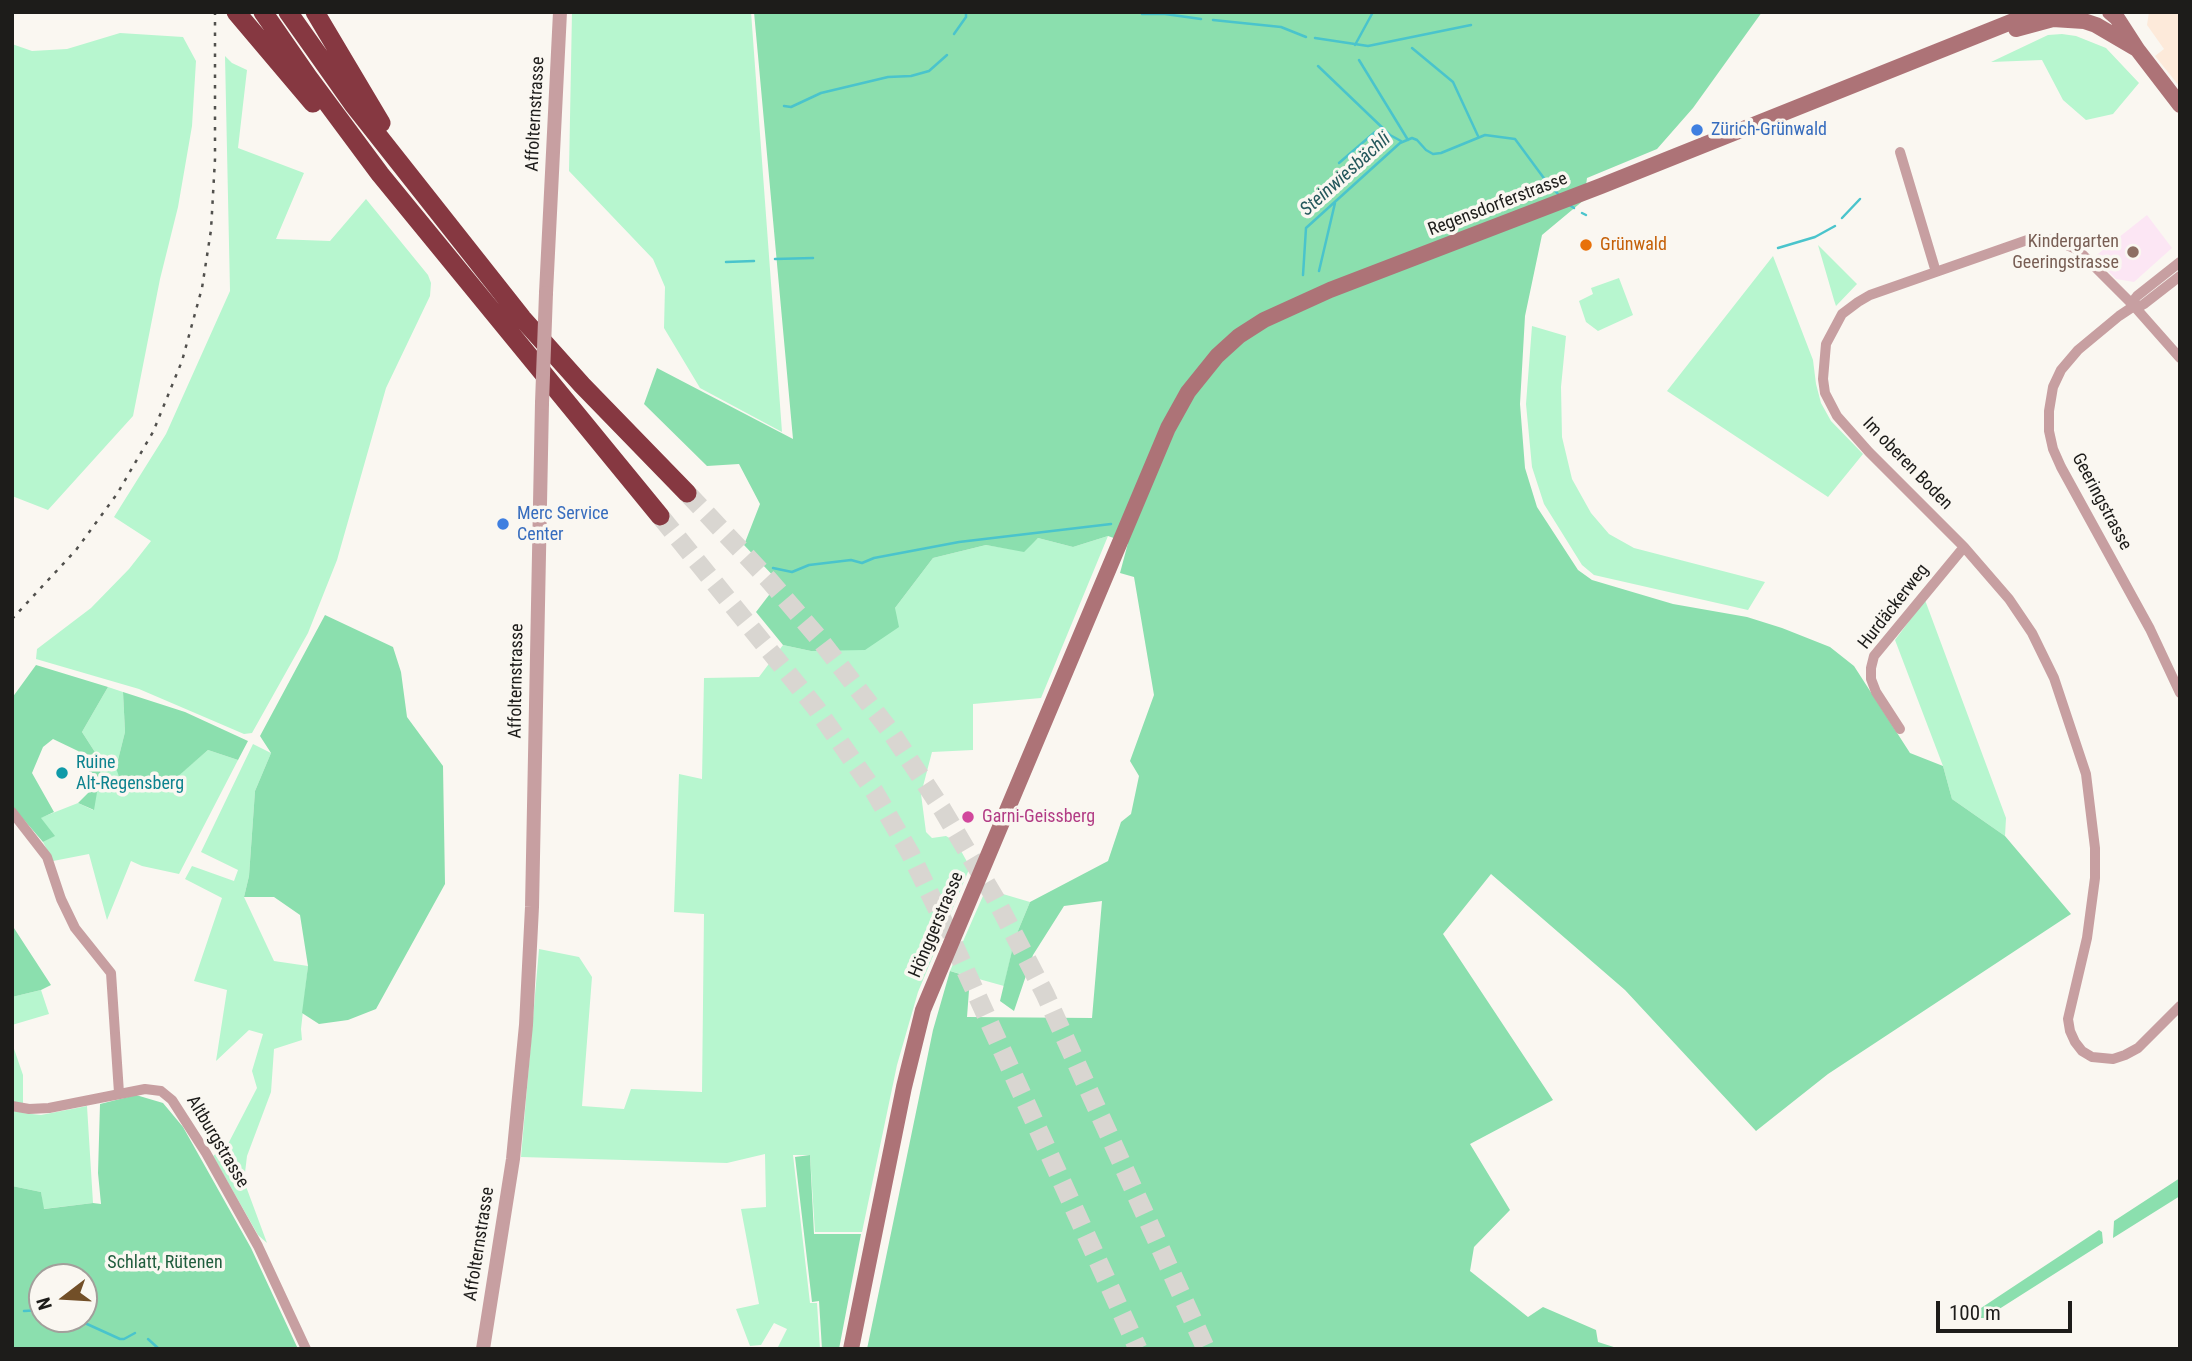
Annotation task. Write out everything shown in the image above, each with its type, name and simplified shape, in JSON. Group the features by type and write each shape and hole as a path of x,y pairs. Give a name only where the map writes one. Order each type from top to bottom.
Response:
{"highway":[{"path":"263,12 368,158 660,516"},
{"path":"288,12 353,104 522,318 582,385 687,493"},
{"path":"315,12 375,113 434,198 451,229"},
{"path":"238,14 326,119 368,158"}],"main road":[{"name":"Regensdorferstrasse","path":"1121,536 1168,429 1188,392 1217,356 1239,336 1264,320 1330,290 2036,12"},
{"path":"2110,12 2180,105"},
{"path":"2122,12 2137,49"},
{"name":"Regensdorferstrasse","path":"1993,30 2003,31 2053,19 2082,17"},
{"path":"2082,17 2137,49"},
{"name":"Hönggerstrasse","path":"851,1349 904,1087 923,1010 1121,536"}],"street":[{"name":"Affolternstrasse","path":"483,1349 513,1159 526,1025 532,907 542,403 560,12"},
{"path":"1900,152 1936,272"},
{"name":"Im oberen Boden","path":"2180,358 2134,306 2078,250 2054,240 2033,238 1870,295 1842,314 1826,344 1823,379 1825,393 1837,416 1964,547 2009,599 2032,633 2054,678 2077,744 2088,787 2095,848 2095,878 2087,938 2068,1019 2075,1042 2082,1051 2092,1057 2102,1059 2125,1055 2137,1048 2180,1006"},
{"name":"Geeringstrasse","path":"2134,306 2133,301 2137,296 2180,261"},
{"name":"Geeringstrasse","path":"2180,276 2144,304 2134,306 2119,316 2078,350 2061,370 2053,387 2049,431 2061,467 2150,629 2180,693"},
{"name":"Hurdäckerweg","path":"1900,729 1876,692 1871,679 1874,656 1964,547"},
{"path":"12,812 47,857 66,912 75,928 111,973 119,1093"},
{"name":"Altburgstrasse","path":"12,1106 49,1108 145,1089 161,1091 172,1100 206,1153 258,1246 306,1349"}],"shaded area":[{"path":"2149,12 2180,12 2180,87 2155,56 2164,49 2147,25"},
{"name":"Kindergarten Geeringstrasse","path":"2147,215 2172,248 2134,282 2116,279 2094,257"}],"green space":[{"path":"572,12 751,12 782,432 700,388 664,328 665,287 653,259 569,171"},
{"path":"754,12 1762,12 1693,108 1657,149 1587,178 1584,200 1542,235 1525,316 1520,404 1525,468 1537,507 1578,570 1592,580 1673,604 1747,617 1830,647 1854,666 1910,753 1943,766 1952,799 2005,836 2071,914 1828,1074 1756,1131 1625,990 1491,874 1443,934 1553,1100 1470,1144 1510,1210 1474,1247 1470,1271 1528,1317 1543,1307 1596,1330 1598,1342 1620,1349 867,1349 933,1030 950,971 970,977 967,1017 1092,1018 1102,901 1064,906 1033,955 1014,1011 1000,1001 1015,938 1030,902 1108,861 1121,822 1131,814 1139,776 1130,761 1154,695 1134,577 1120,573 1128,543 1108,536 1073,547 1038,538 1024,552 986,545 933,558 895,608 899,627 865,650 811,651 783,645 756,612 779,582 744,545 760,504 739,464 707,466 644,404 657,368 793,439"},
{"path":"120,33 183,37 196,61 192,126 178,207 160,279 133,416 48,510 12,496 12,44 32,51 67,49"},
{"path":"2048,35 2076,36 2106,48 2139,83 2113,114 2086,120 2063,100 2042,60 1991,62"},
{"path":"225,56 232,63 247,70 238,148 304,173 276,239 330,241 366,199 428,275 431,283 430,296 386,388 337,560 308,633 252,733 244,734 139,689 36,659 37,649 91,608 129,569 151,541 114,517 166,434 230,291"},
{"path":"1818,245 1857,284 1836,306 1834,300"},
{"path":"1773,256 1813,360 1821,403 1831,421 1863,454 1828,497 1667,391"},
{"path":"1619,278 1633,315 1598,331 1586,322 1579,301 1593,294 1591,288"},
{"path":"1532,326 1566,336 1561,387 1562,437 1572,479 1591,513 1609,534 1634,548 1765,582 1748,610 1594,575 1582,565 1544,504 1532,467 1526,404"},
{"path":"1108,536 1041,698 973,704 973,750 932,752 921,794 926,832 932,838 946,836 956,842 970,867 918,992 897,1065 862,1232 815,1232 810,1155 793,1155 810,1303 817,1303 820,1349 777,1349 787,1329 774,1323 761,1345 750,1346 736,1309 759,1304 741,1209 766,1207 765,1154 727,1163 521,1157 539,949 579,957 592,977 582,1106 624,1109 631,1089 702,1092 704,914 674,912 679,774 702,779 704,678 759,677 783,645 811,651 895,608 933,558 986,545 1023,551 1038,538 1073,547"},
{"path":"1925,600 2006,818 2005,836 1952,799 1943,766 1895,640"},
{"path":"325,615 393,647 401,672 407,717 443,766 445,884 376,1009 348,1020 319,1024 302,1013 308,966 300,915 274,897 244,897 249,876 255,791 271,753 260,736"},
{"path":"36,665 108,687 82,732 102,763 94,810 78,803 90,791 89,769 78,751 53,739 43,747 32,773 54,812 41,818 55,836 43,842 12,806 12,698"},
{"path":"108,687 123,692 125,732 116,768 143,779 152,788 175,778 208,750 238,760 179,874 131,861 107,920 89,854 53,861 43,842 54,836 40,818 78,803 93,810 102,763 82,732"},
{"path":"123,692 185,712 248,741 238,760 208,750 176,778 152,788 143,780 123,788 116,768 125,732"},
{"path":"253,744 271,753 255,791 249,876 244,897 274,961 308,966 302,1040 274,1049 271,1092 247,1156 244,1181 267,1243 258,1235 213,1156 228,1144 257,1088 252,1071 263,1034 249,1030 216,1061 227,990 194,981 222,898 185,879 192,866 234,881 238,870 201,852"},
{"path":"986,889 1030,902 1015,938 1004,986 950,971"},
{"path":"12,925 51,985 12,997"},
{"path":"41,990 49,1014 12,1025 12,997"},
{"path":"12,1043 23,1075 23,1113 41,1115 87,1106 93,1203 43,1209 41,1192 12,1186"},
{"name":"Schlatt, Rütenen","path":"136,1095 163,1103 183,1127 251,1248 298,1349 12,1349 12,1186 41,1192 44,1209 101,1204 98,1173 100,1104"},
{"path":"810,1155 814,1234 861,1234 839,1349 822,1349 819,1301 812,1302 795,1157"},
{"path":"2180,1178 2180,1196 2113,1238 2114,1221"},
{"path":"2099,1230 2102,1232 2103,1243 1985,1318 1978,1318 1975,1312"}],"waterway":[{"path":"954,34 966,17 966,12"},
{"path":"1355,45 1373,12"},
{"path":"1142,14 1201,19"},
{"path":"1213,20 1281,27 1306,37"},
{"path":"1315,38 1368,46 1471,25"},
{"path":"1412,48 1453,82 1478,136"},
{"path":"784,106 791,107 821,93 888,77 911,76 929,71 947,55"},
{"path":"1359,60 1408,140"},
{"path":"1318,66 1390,135 1401,141"},
{"path":"1339,163 1375,132 1387,133"},
{"name":"Steinwiesbächli","path":"1303,275 1306,228 1400,143 1412,138 1433,154 1485,135 1515,139 1546,181"},
{"path":"1549,184 1558,194"},
{"name":"Steinwiesbächli","path":"1842,218 1860,199"},
{"path":"1319,271 1335,203"},
{"path":"1568,204 1574,208"},
{"name":"Steinwiesbächli","path":"1582,213 1586,215"},
{"name":"Steinwiesbächli","path":"1778,248 1815,237 1835,226"},
{"path":"775,259 813,258"},
{"path":"726,262 754,261"},
{"path":"773,568 792,572 809,565 851,560 862,563 874,558 959,542 1111,524"},
{"path":"24,1311 28,1311"},
{"path":"98,1329 120,1339 135,1333"},
{"path":"148,1339 159,1349"}],"tunnel":[{"path":"687,493 817,636 891,732 942,809 995,898 1045,994 1206,1349"},
{"path":"660,516 816,708 874,791 910,853 1138,1349"}],"railway":[{"path":"12,619 76,550 117,494 153,432 182,361 202,288 211,230 215,159 215,12"}],"place":[{"name":"Zürich-Grünwald","path":"1697,130"},
{"name":"Grünwald","path":"1586,245"},
{"name":"Kindergarten Geeringstrasse","path":"2133,252"},
{"name":"Merc Service Center","path":"503,524"},
{"name":"Ruine Alt-Regensberg","path":"62,773"},
{"name":"Garni-Geissberg","path":"968,817"}]}
